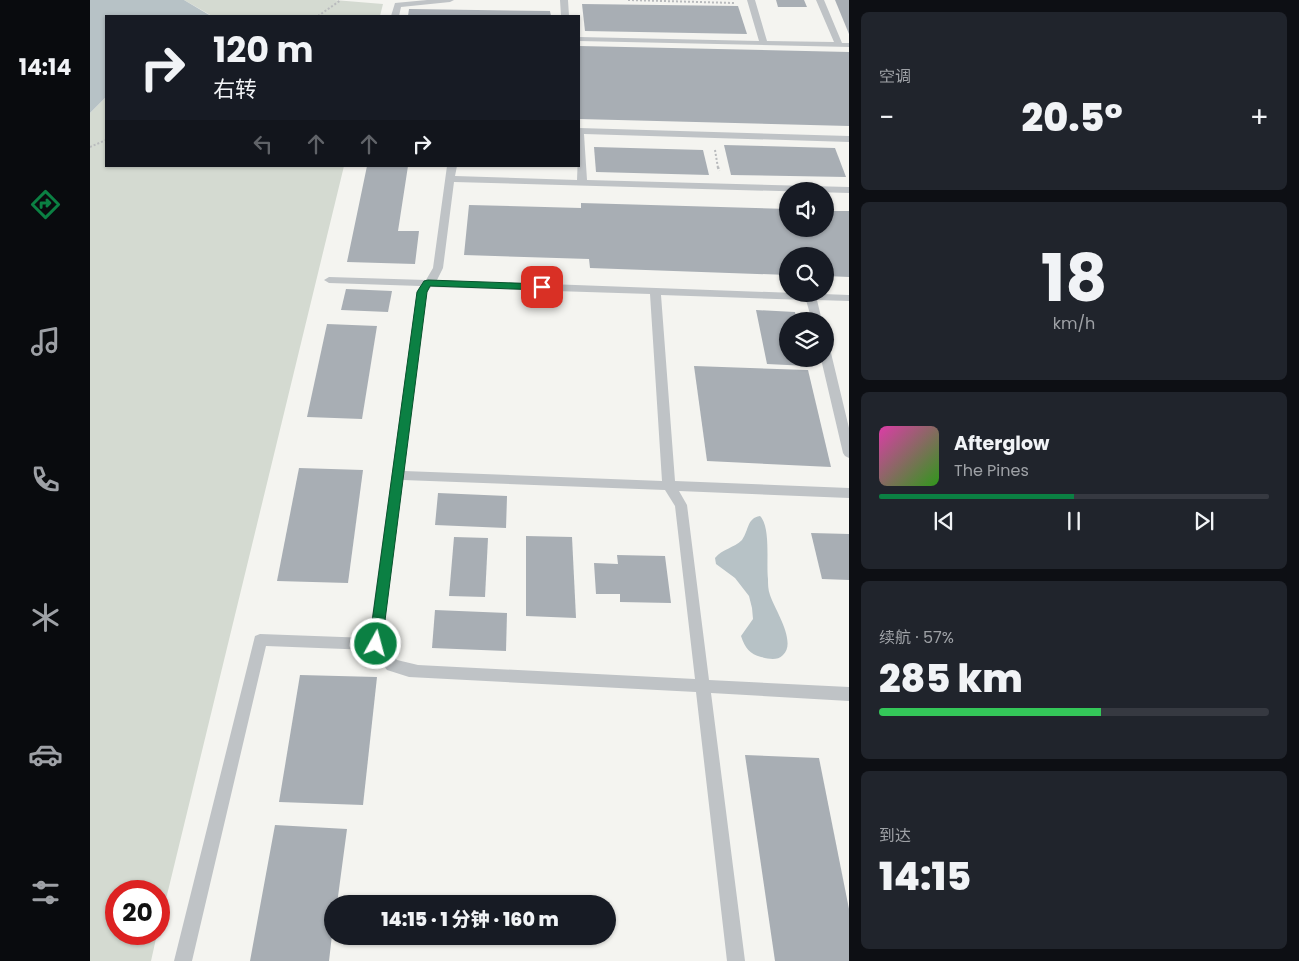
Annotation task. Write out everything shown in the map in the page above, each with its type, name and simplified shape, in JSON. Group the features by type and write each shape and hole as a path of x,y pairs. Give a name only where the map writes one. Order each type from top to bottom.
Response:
{"lane":[{"path":"395,15 398,5 450,0"},
{"path":"564,0 565,15"},
{"path":"820,0 838,45"},
{"path":"752,2 764,43"},
{"path":"580,39 849,45"},
{"path":"580,131 849,139"},
{"path":"580,148 582,182"},
{"path":"849,190 582,182 452,172 438,268 434,278 422,292 376,644 386,662 402,670 849,694"},
{"path":"329,280 779,296"},
{"path":"656,290 669,486 682,506 736,961"},
{"path":"834,298 849,298"},
{"path":"828,367 849,453"},
{"path":"398,474 849,493"},
{"path":"183,961 260,640 376,644"}],"path":[{"path":"319,15 341,0"},
{"path":"628,0 752,2"},
{"path":"712,135 722,186"},
{"path":"90,147 105,140"}],"shaded area":[{"path":"90,0 184,0 209,15 105,15 105,98 90,113"},
{"path":"184,0 334,0 383,4 380,15 210,15"},
{"path":"105,98 105,167 344,167 170,883 170,880 105,880 105,945 155,945 151,961 90,961 90,113"},
{"path":"760,516 766,528 769,591 784,626 788,642 787,649 783,655 776,659 757,656 744,644 741,636 753,619 749,596 735,578 716,564 715,558 742,540 750,522"}],"building":[{"path":"776,0 804,0 807,7 778,7"},
{"path":"835,0 849,0 849,34"},
{"path":"582,4 738,6 747,34 585,31"},
{"path":"409,9 550,11 551,15 408,15"},
{"path":"580,46 849,52 849,126 580,119"},
{"path":"724,145 835,148 846,177 731,175"},
{"path":"594,147 703,150 709,175 596,172"},
{"path":"367,167 408,167 398,231 419,231 415,264 347,262"},
{"path":"581,203 779,209 779,237 834,237 834,211 849,211 849,277 834,276 834,247 779,247 779,275 590,268 589,259 464,255 469,205 581,208"},
{"path":"346,289 392,291 388,312 341,310"},
{"path":"756,310 795,312 779,312 779,365 767,364"},
{"path":"327,324 377,326 362,419 307,417"},
{"path":"694,366 808,370 831,467 707,461"},
{"path":"299,468 363,470 348,583 277,581"},
{"path":"438,493 507,496 506,528 435,525"},
{"path":"811,533 849,534 849,580 822,579"},
{"path":"526,536 572,537 576,618 526,616"},
{"path":"454,537 488,538 485,597 449,596"},
{"path":"617,555 665,556 671,603 620,602 620,594 596,594 594,563 618,564"},
{"path":"435,610 507,613 506,651 432,648"},
{"path":"300,675 377,677 363,805 279,802"},
{"path":"745,755 819,758 849,909 849,961 775,961"},
{"path":"275,825 347,829 338,895 324,895 324,945 331,945 329,961 250,961"}],"route":[{"path":"376,644 422,292 428,283 542,287"}]}
